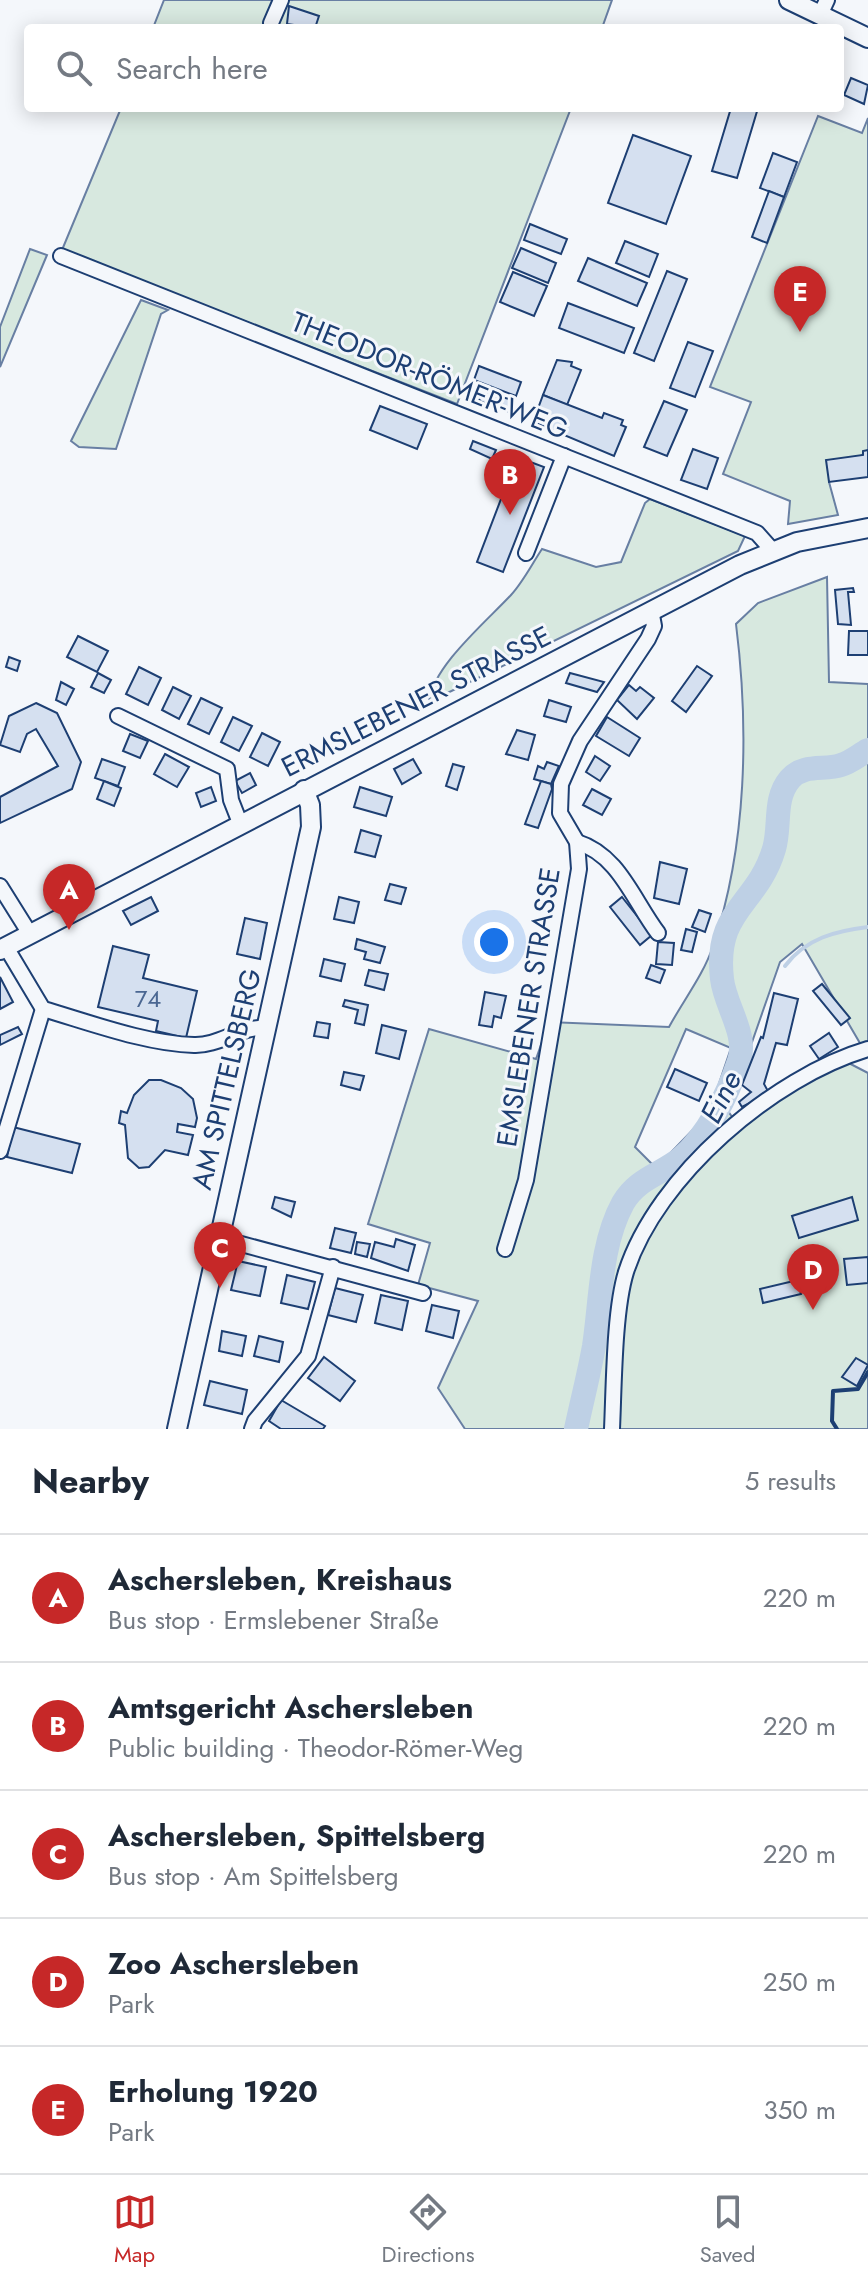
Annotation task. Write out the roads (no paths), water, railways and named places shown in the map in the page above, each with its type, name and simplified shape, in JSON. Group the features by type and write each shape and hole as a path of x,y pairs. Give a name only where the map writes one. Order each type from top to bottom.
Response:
{"main road":[{"path":"789,0 824,8 868,38"},
{"name":"ERMSLEBENER STRASSE","path":"3,949 651,610 773,551 812,538 868,528"},
{"name":"AM SPITTELSBERG","path":"177,1429 311,827 310,805 304,790"}],"street":[{"path":"271,23 281,0"},
{"name":"THEODOR-RÖMER-WEG","path":"61,256 757,533 773,551"},
{"path":"526,553 564,456"},
{"name":"EMSLEBENER STRASSE","path":"505,1249 526,1180 579,869 577,842 560,813 561,784 580,741 648,639 654,626 651,610"},
{"path":"118,716 227,769 231,800 240,823"},
{"path":"577,842 597,848 619,871 639,909 658,933"},
{"path":"0,886 30,934"},
{"path":"3,949 43,1009 169,1042 198,1046 238,1031 266,1028"},
{"path":"0,1150 43,1009"},
{"path":"612,1429 625,1275 655,1210 718,1136 813,1070 868,1049"},
{"path":"219,1238 423,1293"},
{"path":"252,1429 308,1356 333,1267"}],"waterway":[{"name":"Eine","path":"576,1429 594,1346 602,1273 615,1219 635,1188 680,1159 699,1139 723,1101 739,1061 741,1041 724,989 721,956 730,922 767,868 776,840 781,795 796,774 808,769 835,767 868,750"},
{"path":"785,966 812,942 868,927"}],"place":[{"name":"Erholung 1920","path":"800,332"},
{"name":"Amtsgericht Aschersleben","path":"510,515"},
{"name":"Aschersleben, Kreishaus","path":"69,930"},
{"name":"Aschersleben, Spittelsberg","path":"220,1288"},
{"name":"Zoo Aschersleben","path":"813,1310"}]}
